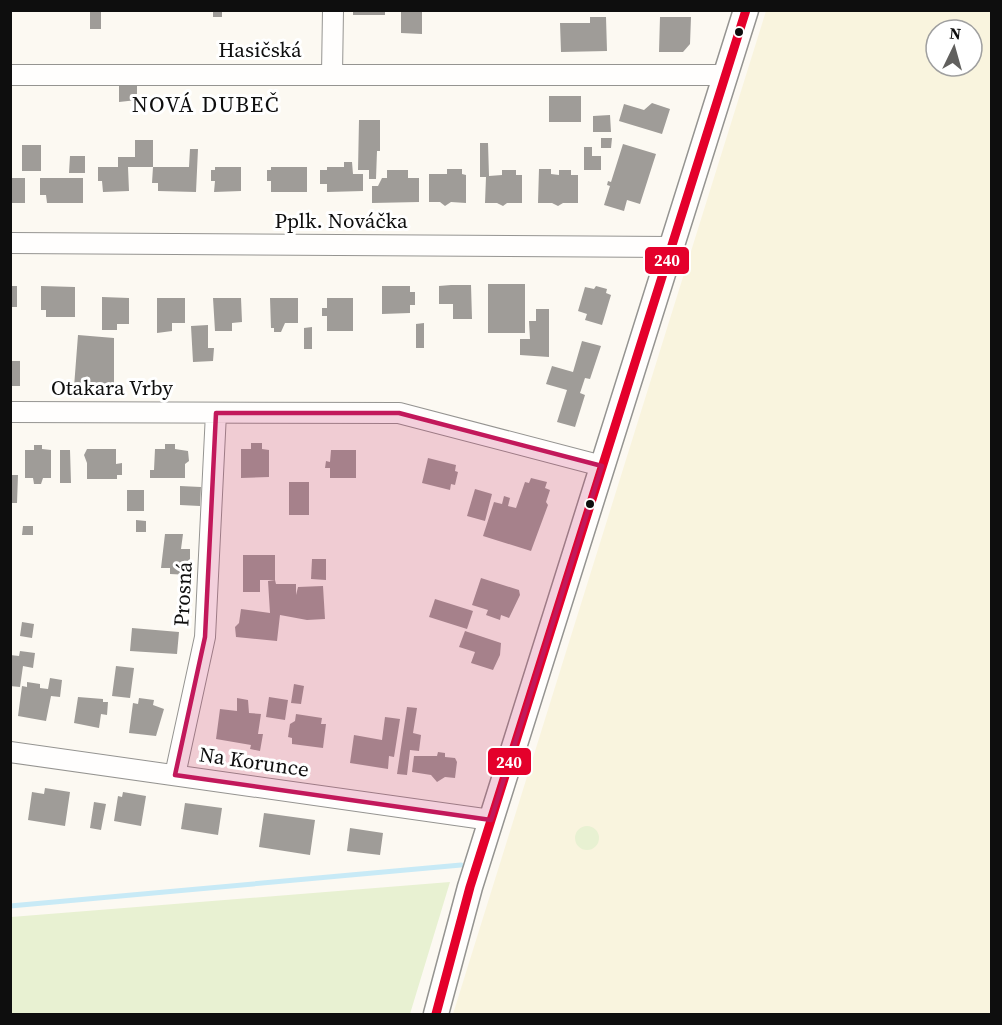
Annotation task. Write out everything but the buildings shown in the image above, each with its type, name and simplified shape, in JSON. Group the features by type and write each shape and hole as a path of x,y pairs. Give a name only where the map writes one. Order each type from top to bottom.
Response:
{"street":[{"path":"332,74 333,10"},
{"path":"436,1014 490,820 746,10"},
{"name":"Hasičská","path":"10,75 726,75"},
{"name":"Pplk. Nováčka","path":"10,243 672,247"},
{"name":"Otakara Vrby","path":"10,412 399,413 602,466"},
{"name":"Prosná","path":"176,775 205,637 216,413"},
{"name":"Na Korunce","path":"10,752 490,820"}],"highlighted area":[{"path":"216,413 399,413 602,466 491,820 175,775 205,637"}],"shaded area":[{"path":"766,11 991,11 991,1014 453,1014"}],"green space":[{"path":"587,826 595,830 599,838 595,846 587,850 579,846 575,838 579,830"},
{"path":"450,882 410,1014 11,1014 11,917"}],"waterway":[{"path":"10,906 461,865"}],"transit line":[{"name":"240","path":"436,1014 470,887 746,10"}],"district":[{"name":"NOVÁ DUBEČ","path":"206,104"}]}
